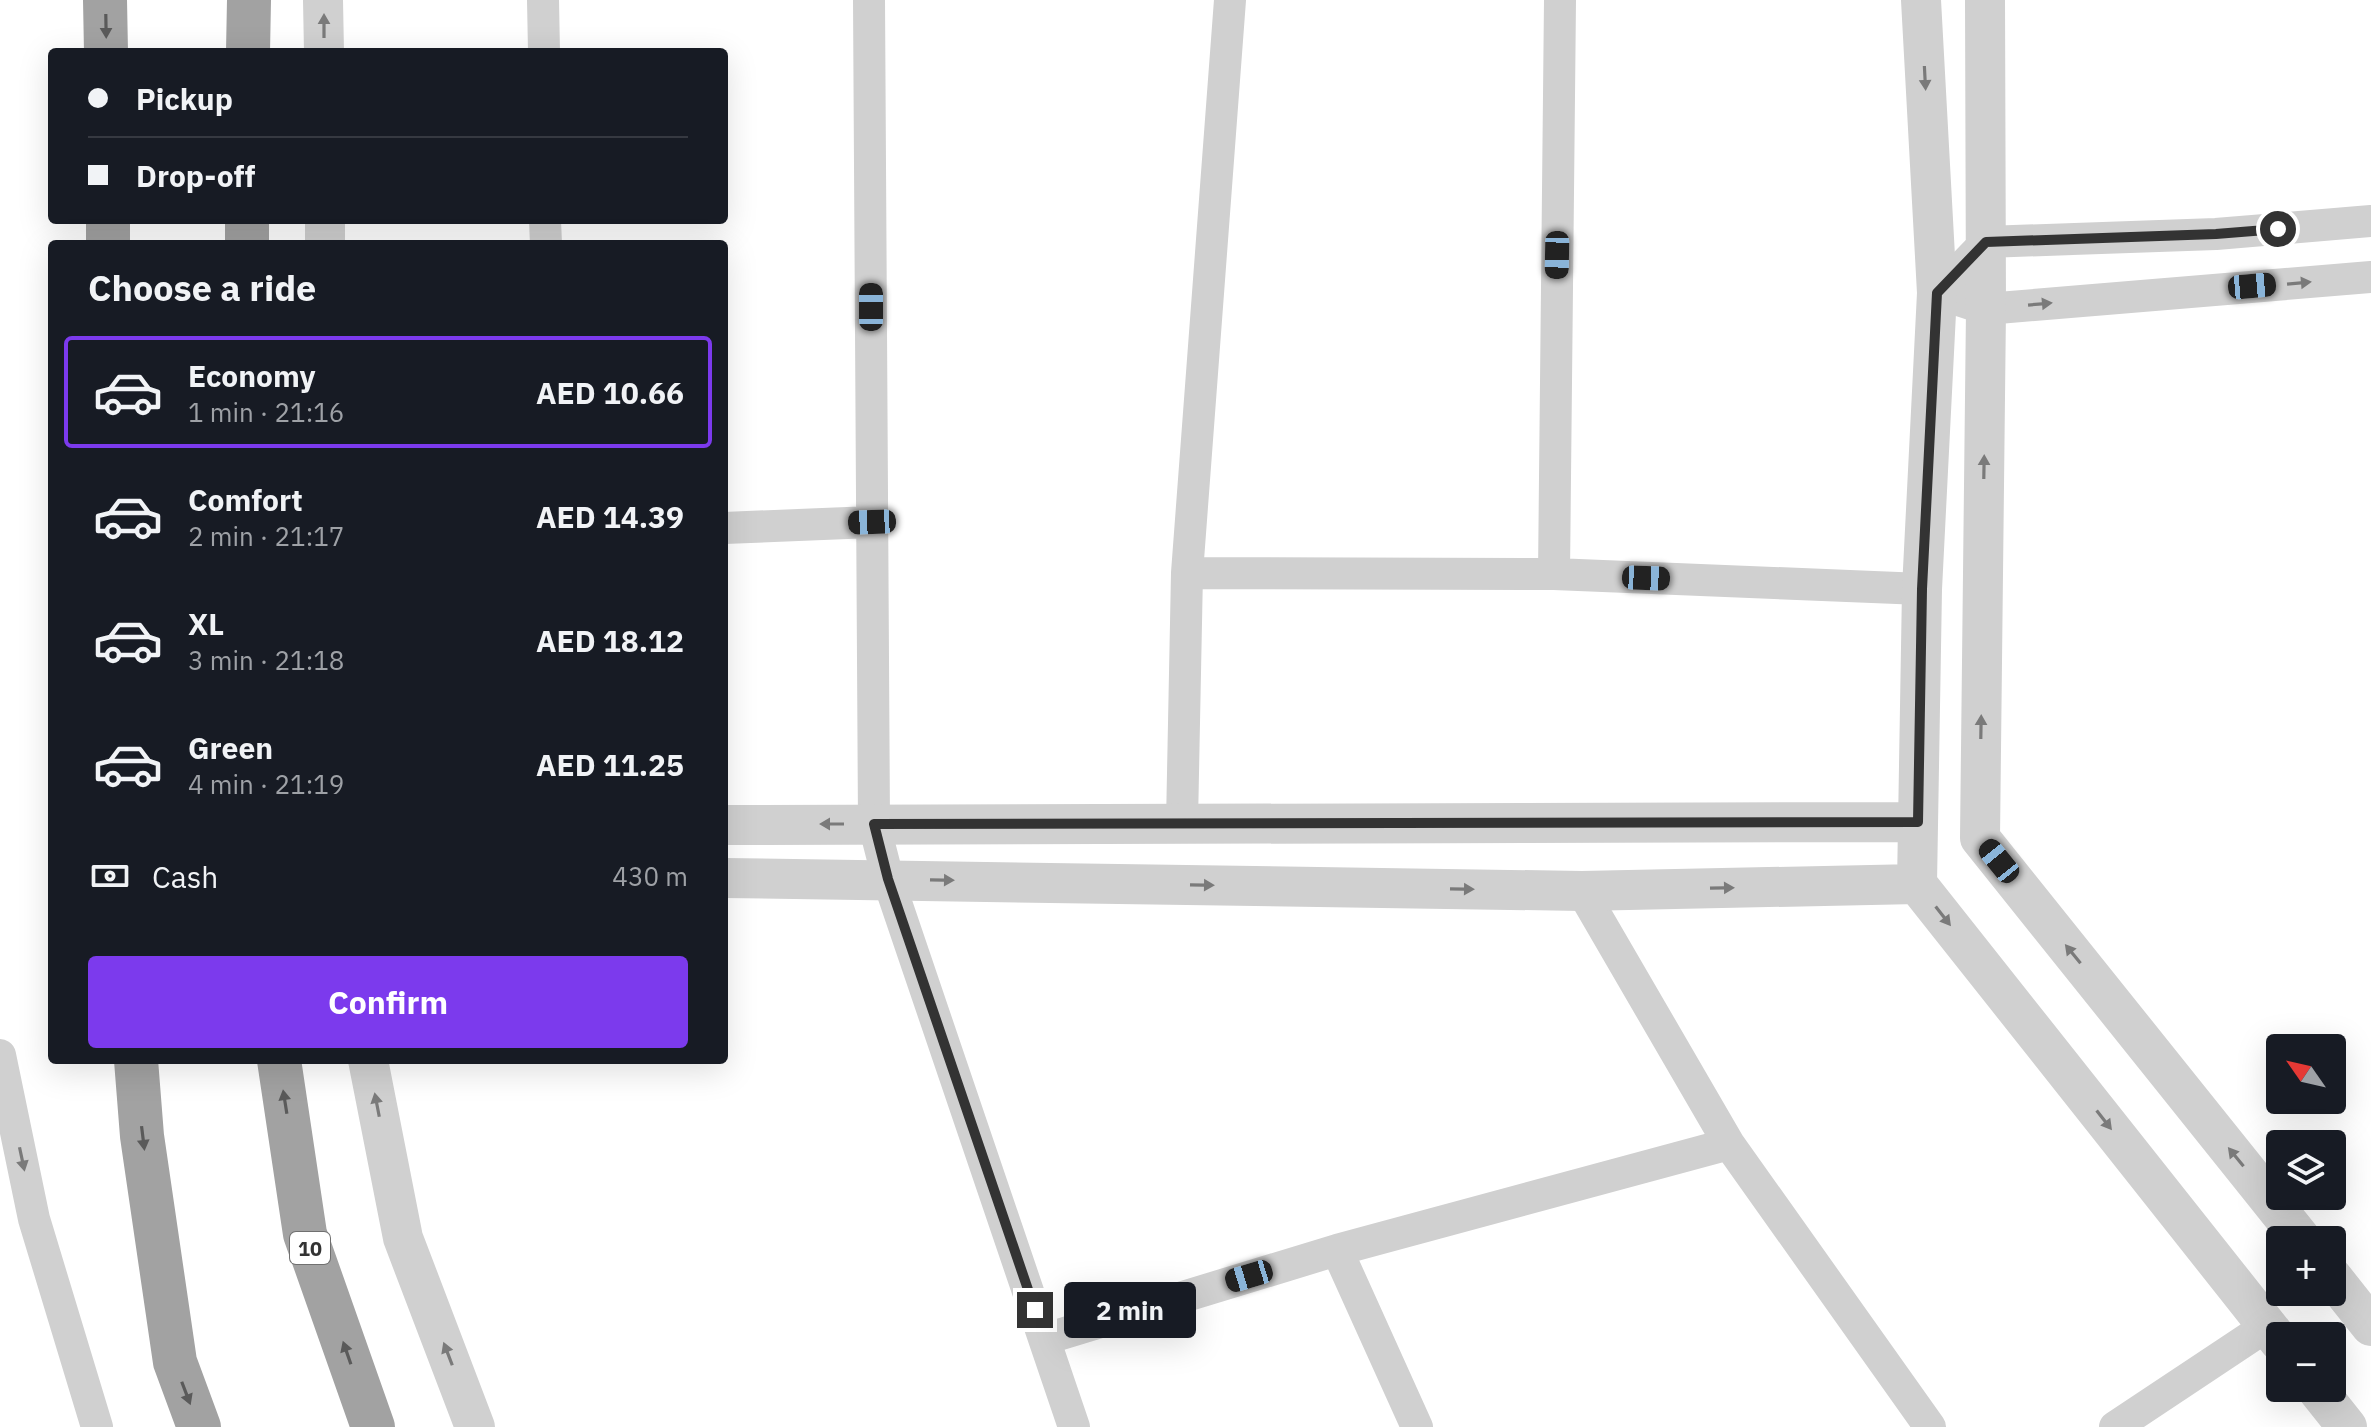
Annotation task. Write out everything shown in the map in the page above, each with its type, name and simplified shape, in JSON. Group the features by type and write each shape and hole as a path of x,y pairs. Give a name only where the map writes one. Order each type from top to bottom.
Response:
{"highway":[{"path":"105,0 106,48"},
{"path":"248,48 249,0"},
{"path":"136,1064 142,1136 175,1362 199,1427"},
{"name":"10","path":"280,1064 305,1234 373,1427"}],"street":[{"path":"323,0 324,48"},
{"path":"543,0 544,48"},
{"path":"869,0 874,824 888,879 1074,1427"},
{"path":"1182,823 1187,573 1230,0"},
{"path":"1554,574 1560,0"},
{"path":"1921,0 1937,293 1922,589 1917,884 2266,1324"},
{"path":"1985,0 1986,309 1980,838 2291,1226"},
{"path":"1937,293 1986,242 2216,234 2371,221"},
{"path":"1937,293 1986,309 2371,277"},
{"path":"728,528 872,522"},
{"path":"1187,573 1554,574 1922,589"},
{"path":"728,825 1918,822"},
{"path":"728,878 1582,891 1917,884"},
{"path":"1582,891 1729,1144 1930,1427"},
{"path":"0,1055 34,1219 97,1427"},
{"path":"369,1064 403,1238 475,1427"},
{"path":"1045,1339 1337,1250 1729,1144"},
{"path":"1337,1250 1417,1427"},
{"path":"2346,1295 2371,1326"},
{"path":"2115,1427 2266,1339"},
{"path":"2327,1402 2347,1427"}],"route":[{"path":"1035,1310 888,879 874,824 1918,822 1922,589 1937,293 1986,242 2278,229"}]}
